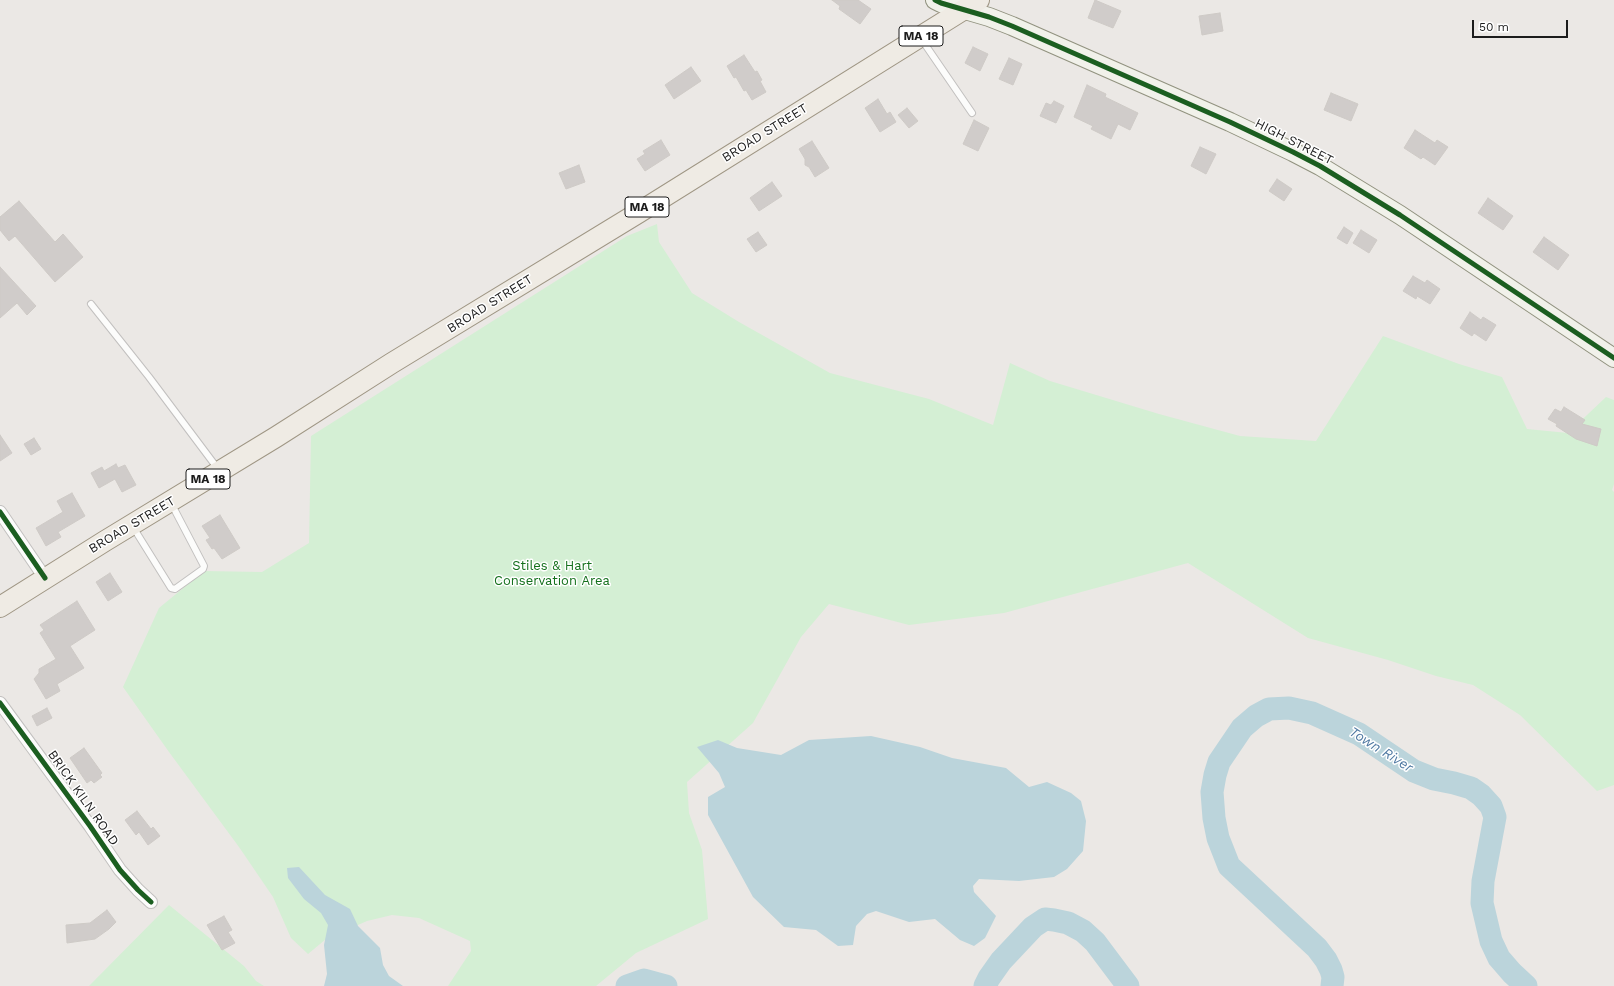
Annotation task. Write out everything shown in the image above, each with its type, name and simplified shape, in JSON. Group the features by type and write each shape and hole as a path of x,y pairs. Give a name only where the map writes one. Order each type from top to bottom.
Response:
{"main road":[{"name":"BROAD STREET","path":"0,607 220,472 392,363 632,217 971,5"}],"street":[{"name":"HIGH STREET","path":"935,0 971,5 994,19 1049,41 1236,125 1320,166 1400,215 1614,358"},
{"path":"0,512 46,578"},
{"name":"BRICK KILN ROAD","path":"0,703 82,814 120,870 151,902"}],"lane":[{"path":"920,37 972,113"},
{"path":"91,304 150,377 220,472"},
{"path":"132,525 171,588 175,589 203,569 204,566 170,502"}],"green space":[{"name":"Stiles & Hart Conservation Area","path":"657,224 659,242 692,293 739,322 830,373 929,399 993,425 1010,363 1050,381 1159,414 1240,436 1316,441 1383,336 1459,364 1502,377 1527,429 1568,433 1606,397 1614,400 1614,484 1612,490 1614,492 1614,785 1597,791 1520,715 1473,685 1436,676 1388,660 1308,638 1188,563 1004,613 909,625 829,604 801,637 753,723 687,782 689,813 702,850 708,919 636,953 596,986 448,986 471,951 470,941 419,918 392,915 367,921 326,939 308,954 291,938 273,897 239,847 123,687 159,608 204,571 262,572 309,543 311,436 627,236"},
{"path":"169,905 244,966 256,981 264,986 89,986"}],"water":[{"path":"871,736 920,747 952,758 1006,768 1029,787 1047,782 1071,793 1081,801 1086,821 1083,851 1067,869 1054,877 1019,881 979,879 973,886 974,892 996,916 985,938 974,946 960,940 935,919 909,922 876,911 867,914 856,926 853,945 838,946 816,930 784,927 753,897 708,815 708,797 725,787 719,773 697,747 718,740 737,748 781,755 809,740"},
{"path":"299,867 325,895 350,909 358,926 380,948 383,965 389,976 403,986 324,986 327,974 324,945 328,925 321,913 304,899 288,878 287,868"}],"building":[{"path":"832,0 858,0 871,9 860,24 839,9 840,6"},
{"path":"1095,0 1121,11 1113,28 1088,18"},
{"path":"1220,13 1223,31 1202,35 1199,16"},
{"path":"973,47 988,54 980,71 965,63"},
{"path":"744,55 755,72 757,71 766,92 752,100 746,90 744,91 736,77 734,78 727,66"},
{"path":"1009,58 1022,64 1013,85 999,79"},
{"path":"691,67 701,81 674,99 665,85"},
{"path":"1087,85 1106,94 1105,97 1138,113 1130,130 1118,124 1111,139 1091,129 1093,126 1074,117"},
{"path":"1331,93 1358,104 1351,121 1324,110"},
{"path":"878,99 887,114 890,112 896,122 880,132 865,108"},
{"path":"1054,101 1064,106 1056,123 1040,116 1046,103 1051,105"},
{"path":"907,108 918,121 909,128 898,115"},
{"path":"974,120 989,128 978,151 963,144"},
{"path":"1415,130 1435,143 1437,140 1448,147 1435,165 1423,157 1421,159 1404,148"},
{"path":"661,140 670,155 645,171 637,159 645,154 643,151"},
{"path":"812,141 829,168 815,177 809,167 805,165 805,159 799,149"},
{"path":"1200,147 1216,154 1206,174 1191,166"},
{"path":"579,165 585,182 566,189 559,173"},
{"path":"1277,179 1292,189 1284,201 1269,191"},
{"path":"772,182 782,196 759,211 750,198"},
{"path":"1488,198 1513,216 1503,230 1478,213"},
{"path":"19,201 55,242 63,234 83,257 55,282 15,236 9,241 0,230 0,217"},
{"path":"1344,227 1353,233 1347,244 1337,238"},
{"path":"1361,230 1377,240 1369,253 1353,243"},
{"path":"758,232 767,245 756,252 747,239"},
{"path":"1544,237 1569,255 1558,270 1533,252"},
{"path":"0,267 36,306 27,315 17,303 0,318"},
{"path":"1413,276 1425,283 1427,280 1440,289 1430,304 1417,296 1416,299 1403,291"},
{"path":"1470,312 1481,320 1483,317 1496,325 1486,341 1474,333 1472,336 1460,328"},
{"path":"1564,407 1585,420 1582,424 1601,429 1597,446 1576,439 1548,419 1555,409 1561,412"},
{"path":"0,435 12,453 0,461"},
{"path":"34,438 41,449 31,455 24,444"},
{"path":"116,464 118,468 125,465 136,485 122,492 115,479 99,488 91,473 102,467 104,471"},
{"path":"72,493 85,516 58,532 61,537 46,546 36,528 63,512 57,501"},
{"path":"220,515 240,548 222,559 214,548 212,549 206,540 210,538 202,526"},
{"path":"110,573 122,592 108,601 96,582"},
{"path":"77,601 95,630 70,646 84,668 57,684 60,691 46,699 34,679 39,673 39,669 56,659 40,633 44,630 40,625"},
{"path":"47,708 52,718 37,726 32,716"},
{"path":"84,748 102,773 100,775 102,777 94,783 91,780 87,783 70,758"},
{"path":"137,811 151,829 153,827 160,836 148,845 139,832 136,835 125,820"},
{"path":"107,910 116,922 109,929 95,939 67,943 66,925 90,923"},
{"path":"224,916 232,930 228,932 235,943 222,950 207,925"}],"waterway":[{"name":"Town River","path":"1332,986 1333,977 1331,970 1317,948 1229,866 1218,838 1214,818 1212,792 1219,762 1242,728 1256,716 1269,709 1289,708 1312,713 1359,734 1414,771 1434,779 1471,788 1481,795 1491,806 1495,817 1483,881 1482,903 1491,941 1499,958 1526,986"},
{"name":"Town River","path":"985,986 1001,961 1033,927 1045,919 1068,923 1083,931 1095,942 1128,986"},
{"name":"Town River","path":"627,986 644,980 666,986"}],"cycle path":[{"path":"935,0 1012,26 1230,122 1320,166 1400,215 1614,358"},
{"path":"0,512 45,578"},
{"path":"0,703 90,826 120,870 151,902"}]}
